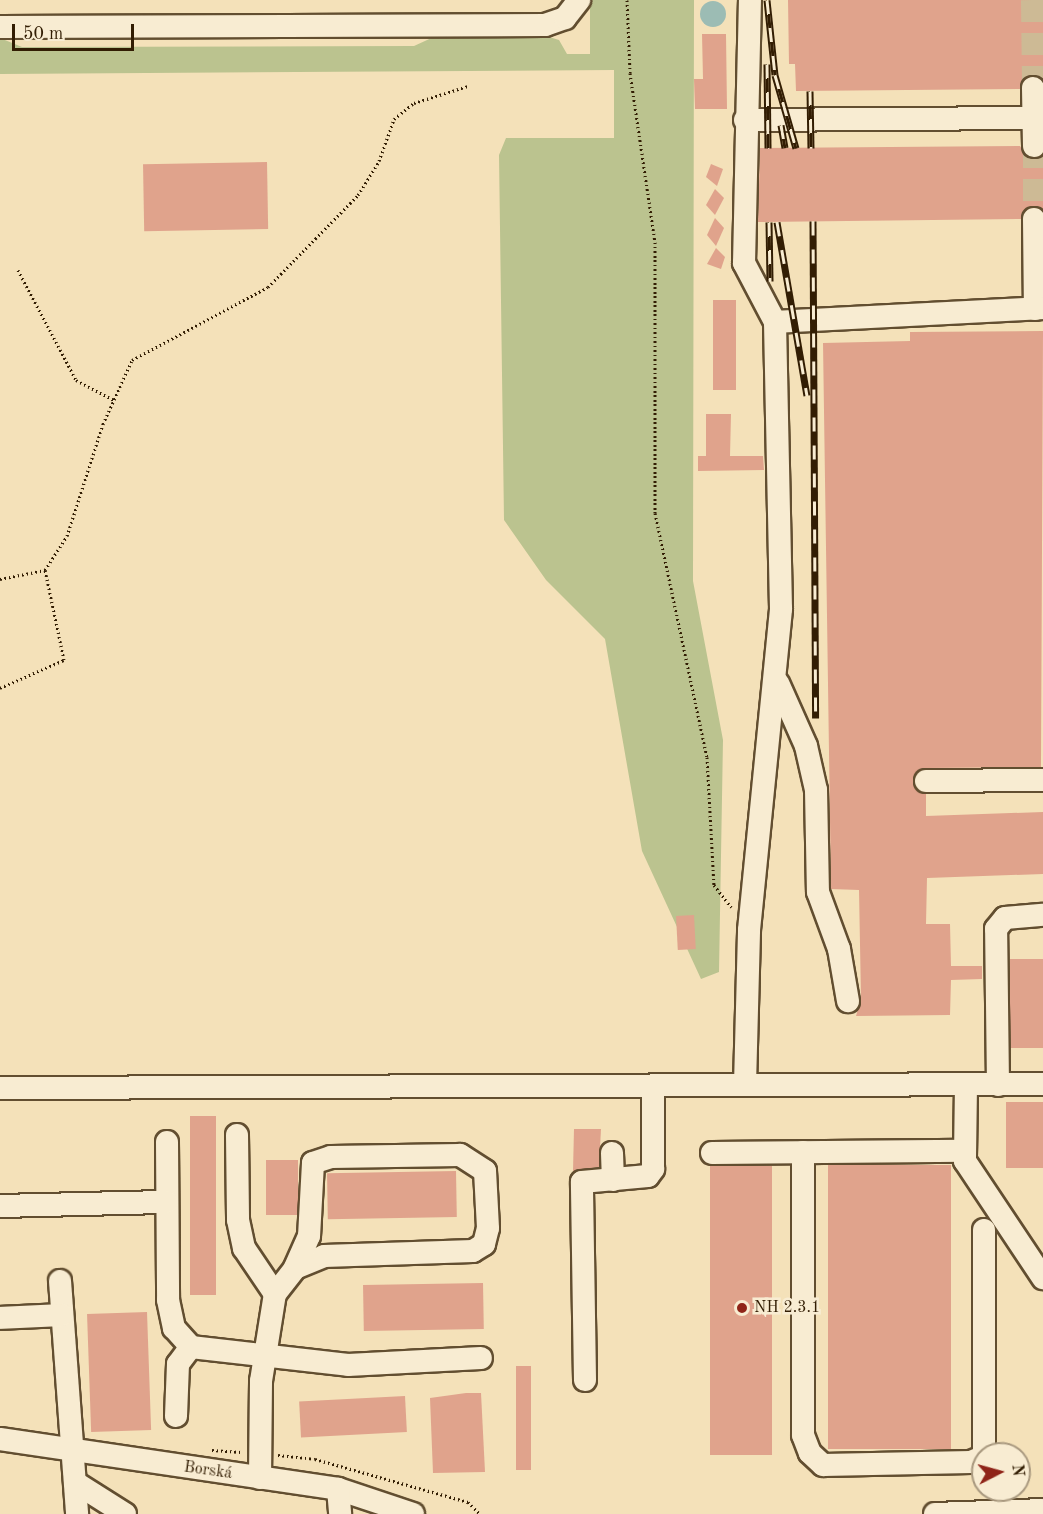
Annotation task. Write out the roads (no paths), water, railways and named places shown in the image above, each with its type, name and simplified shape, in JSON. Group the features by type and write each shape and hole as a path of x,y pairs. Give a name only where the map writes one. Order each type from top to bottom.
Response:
{"street":[{"path":"0,27 545,25 565,18 579,0"},
{"path":"745,1085 749,930 777,681 775,321 744,263 745,120 750,0"},
{"path":"1033,88 1038,118 1034,146"},
{"path":"745,120 1038,118"},
{"path":"775,321 1039,308 1034,219"},
{"path":"777,681 806,746 816,790 818,892 839,950 848,1001"},
{"path":"926,782 1043,780"},
{"path":"998,1084 992,945 996,929 1005,918 1043,915"},
{"path":"0,1088 1043,1084"},
{"path":"966,1085 965,1161 1043,1278"},
{"path":"585,1380 582,1182 641,1179 653,1169 653,1086"},
{"path":"237,1135 238,1220 244,1248 275,1294"},
{"path":"167,1142 168,1300 174,1328 191,1347 348,1365 481,1358"},
{"path":"712,1153 965,1150"},
{"path":"803,1152 803,1435 810,1454 823,1465 971,1462"},
{"path":"612,1153 613,1180"},
{"path":"260,1478 263,1454 265,1354 275,1294 295,1268 309,1236 313,1163 322,1159 460,1155 485,1172 488,1228 484,1244 473,1251 324,1256 295,1268"},
{"path":"0,1206 167,1202"},
{"path":"983,1442 984,1230"},
{"path":"60,1281 77,1514"},
{"path":"0,1318 62,1315"},
{"path":"176,1416 178,1364 191,1347"},
{"name":"Borská","path":"0,1438 73,1452 338,1489 413,1514"},
{"path":"76,1483 125,1514"},
{"path":"338,1489 340,1514"},
{"path":"935,1514 1043,1510"}],"water":[{"path":"713,1 722,5 726,14 722,23 713,27 704,23 700,14 704,5"}],"tunnel":[{"path":"1032,0 1033,88"},
{"path":"1034,146 1034,219"}],"railway":[{"path":"767,0 775,75 796,148"},
{"path":"767,64 768,148"},
{"path":"810,91 811,148"},
{"path":"781,125 785,148"},
{"path":"813,221 816,718"},
{"path":"769,222 770,281"},
{"path":"777,222 807,395"}],"place":[{"name":"NH 2.3.1","path":"742,1308"}]}
